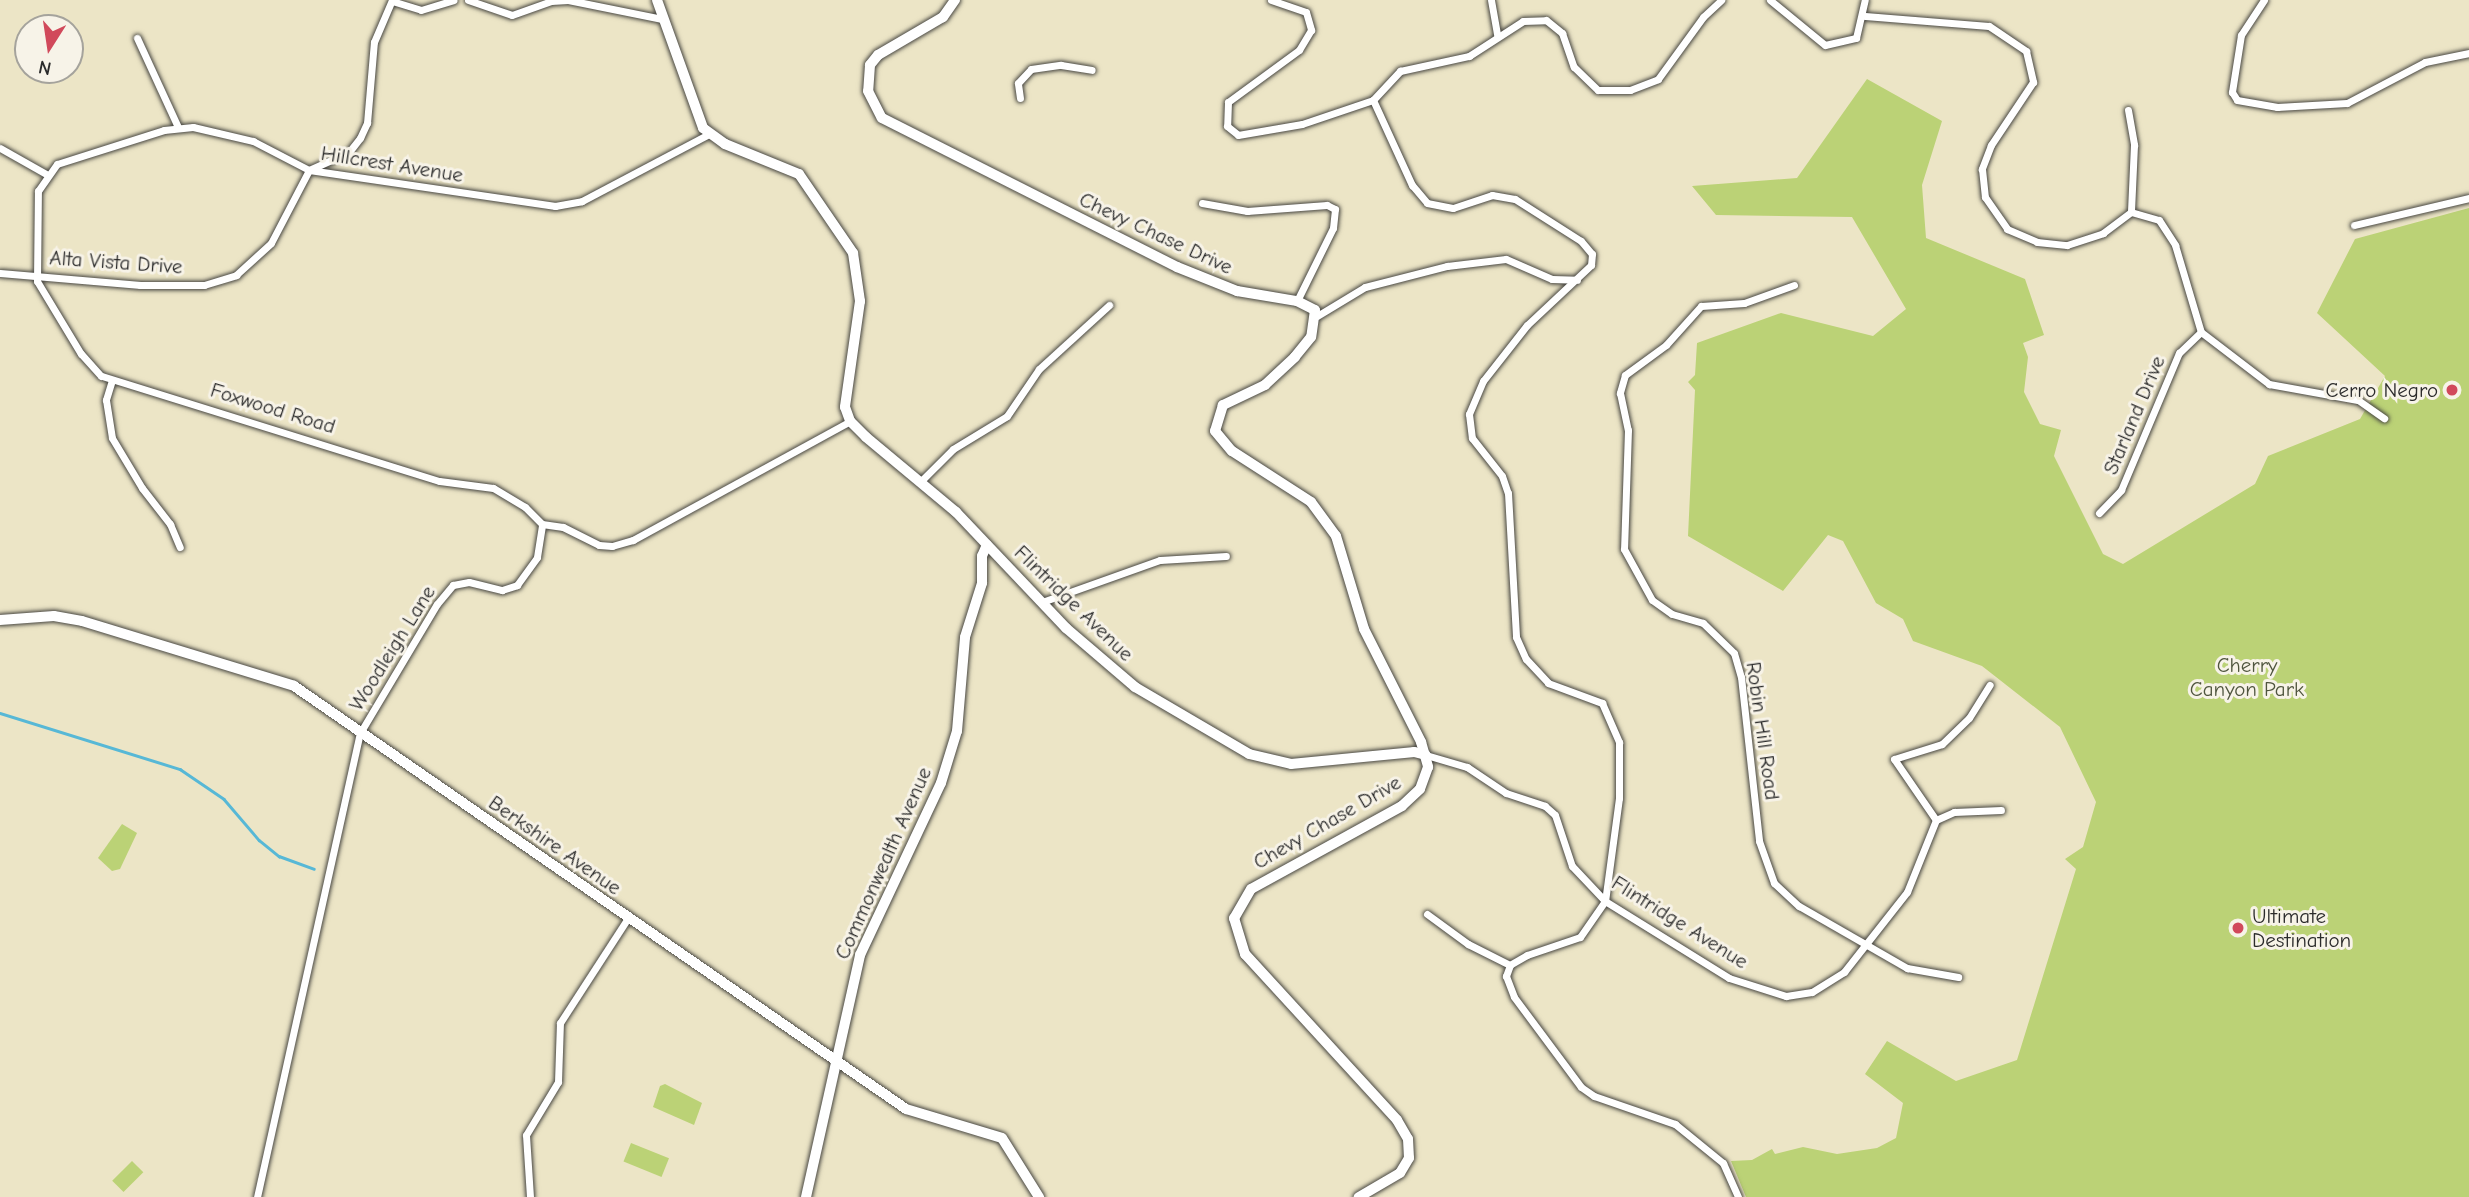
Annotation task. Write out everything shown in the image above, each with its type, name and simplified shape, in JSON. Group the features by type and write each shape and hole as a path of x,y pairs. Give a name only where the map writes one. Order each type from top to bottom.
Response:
{"street":[{"path":"309,170 349,152 360,138 367,123 374,42 392,0 421,10 454,0"},
{"path":"468,0 512,15 551,1 568,0 662,19"},
{"path":"542,524 563,527 598,545 612,547 634,540 850,421 845,390 858,327 860,284 853,253 799,174 709,134 695,112 657,0"},
{"name":"Chevy Chase Drive","path":"955,0 943,17 878,55 870,65 868,91 882,118 1177,267 1237,291 1308,304 1317,316"},
{"path":"1271,0 1306,12 1311,30 1299,50 1228,102 1227,126 1238,135 1302,124 1373,100 1400,71 1469,56 1497,34 1523,21 1546,20 1562,33 1574,68 1598,90 1630,90 1658,79 1703,17 1721,0"},
{"path":"1491,0 1497,34"},
{"path":"1770,0 1825,44 1856,38 1865,16 1865,0"},
{"path":"2264,0 2241,35 2232,92 2237,100 2277,107 2347,103 2425,62 2469,53"},
{"path":"1865,16 1989,26 2026,51 2033,82 1991,145 1982,169 1985,197 2007,229 2037,242 2067,244 2103,233 2132,212"},
{"path":"137,38 178,127"},
{"path":"1020,98 1018,83 1031,69 1062,65 1092,70"},
{"path":"1373,100 1412,186 1427,203 1453,208 1492,195 1515,199 1581,241 1592,254 1591,265 1578,280 1527,324 1482,381 1472,400 1469,427 1508,493 1511,616 1526,659 1548,683 1602,703 1615,725 1619,798 1605,901 1580,937 1510,965 1468,944 1427,914"},
{"path":"2128,110 2134,145 2132,212"},
{"name":"Hillcrest Avenue","path":"46,174 57,164 178,127 224,131 309,170 555,206 582,201 709,134"},
{"path":"0,148 46,174 38,191 36,273"},
{"name":"Alta Vista Drive","path":"0,273 36,273 140,285 204,285 236,275 271,243 309,170"},
{"path":"2354,225 2469,198"},
{"path":"1202,203 1247,211 1326,205 1335,209 1333,228 1297,301"},
{"path":"2132,212 2158,220 2175,245 2201,332 2269,384 2358,400 2384,418"},
{"path":"1426,755 1364,629 1336,536 1311,502 1232,452 1215,430 1223,405 1265,385 1296,357 1311,337 1317,316 1365,287 1447,266 1506,259 1552,279 1578,280"},
{"name":"Foxwood Road","path":"36,273 40,289 81,354 102,376 146,387 439,481 477,482 494,488 525,507 542,524"},
{"name":"Robin Hill Road","path":"1794,285 1744,303 1701,306 1666,345 1625,375 1620,393 1628,430 1624,549 1652,600 1672,614 1703,623 1734,653 1741,677 1759,841 1774,883 1799,906 1923,974 1958,978"},
{"path":"921,481 953,449 1007,416 1039,369 1109,305"},
{"name":"Starland Drive","path":"2099,513 2122,490 2179,353 2201,332"},
{"path":"112,380 106,400 112,438 142,488 170,524 180,547"},
{"name":"Flintridge Avenue","path":"850,421 921,481 1042,602 1135,687 1249,754 1291,764 1414,752 1467,767 1506,793 1545,806 1555,816 1572,866 1605,901 1729,978 1777,995 1801,994 1829,984 1867,944 1907,892 1936,820"},
{"name":"Woodleigh Lane","path":"257,1197 360,733 453,585 469,582 502,590 517,585 537,557 542,524"},
{"name":"Commonwealth Avenue","path":"806,1197 860,954 941,783 957,731 965,637 982,583 982,556 987,545"},
{"path":"1042,602 1160,560 1226,556"},
{"name":"Berkshire Avenue","path":"0,621 54,616 82,621 270,676 321,702 360,733 914,1114 1002,1138 1039,1197"},
{"path":"1990,685 1969,718 1942,744 1894,759 1936,820 1954,812 2001,810"},
{"name":"Chevy Chase Drive","path":"1359,1197 1400,1173 1409,1158 1408,1139 1397,1120 1245,954 1235,931 1235,912 1251,889 1402,806 1425,779 1426,755"},
{"path":"530,1197 526,1135 558,1082 560,1023 628,918"},
{"path":"1510,965 1508,987 1581,1087 1594,1096 1675,1124 1723,1163 1738,1197"}],"green space":[{"name":"Cherry Canyon Park","path":"1867,79 1942,121 1922,185 1926,238 2025,279 2044,335 2023,343 2028,357 2024,392 2040,424 2061,430 2054,456 2103,554 2123,564 2255,484 2268,456 2360,419 2385,376 2317,313 2355,239 2469,208 2469,1197 1746,1197 1731,1161 1752,1160 1772,1149 1775,1154 1803,1147 1837,1154 1877,1148 1896,1138 1903,1103 1865,1074 1887,1041 1956,1081 2017,1060 2076,869 2065,859 2083,847 2096,802 2060,727 1982,666 1913,641 1903,619 1876,603 1843,541 1828,535 1783,591 1688,536 1695,390 1688,382 1695,375 1697,343 1781,313 1873,336 1906,309 1852,217 1716,215 1692,186 1797,178"},
{"path":"122,824 137,833 120,869 112,871 98,858"},
{"path":"665,1084 702,1103 694,1125 653,1107 660,1086"},
{"path":"631,1143 669,1158 662,1177 624,1162"},
{"path":"132,1161 143,1172 124,1192 112,1181"}],"waterway":[{"path":"0,713 180,769 224,799 259,840 279,856 314,869"}],"place":[{"name":"Cerro Negro","path":"2452,390"},
{"name":"Ultimate Destination","path":"2238,928"}]}
